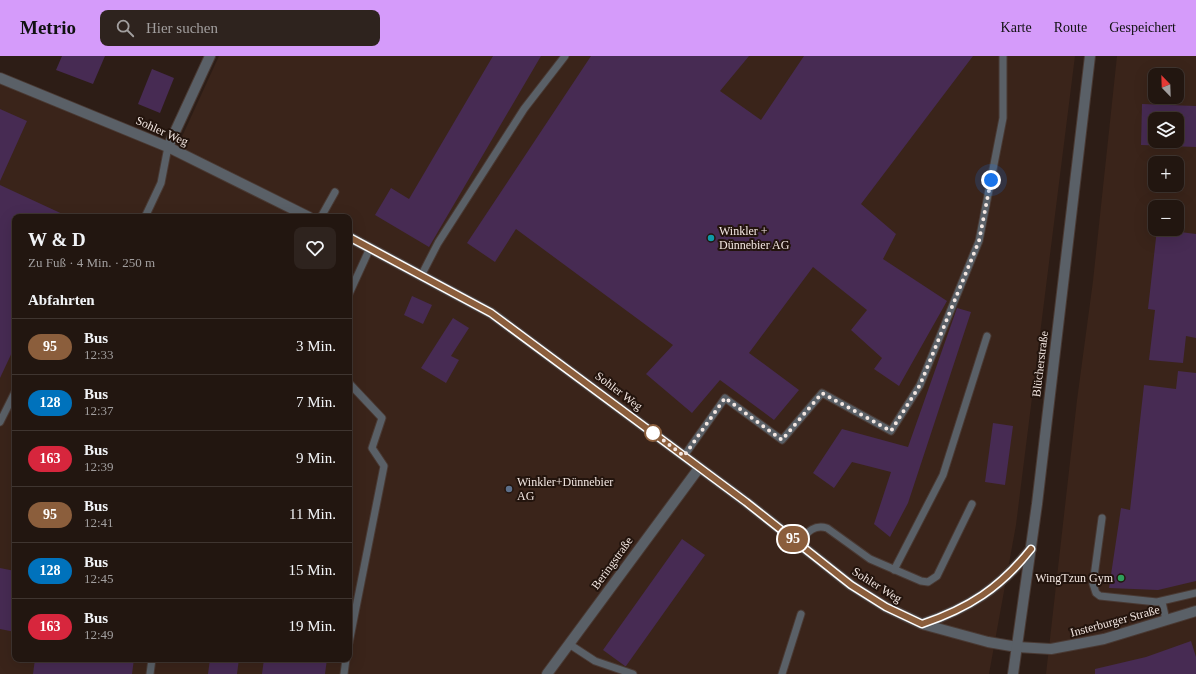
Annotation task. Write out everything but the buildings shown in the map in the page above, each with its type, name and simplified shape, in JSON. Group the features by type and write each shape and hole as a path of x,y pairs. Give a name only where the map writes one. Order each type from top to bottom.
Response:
{"street":[{"path":"168,147 210,56"},
{"name":"Blücherstraße","path":"1013,674 1031,549 1090,56"},
{"name":"Sohler Weg","path":"0,78 168,147 302,214"},
{"name":"Sohler Weg","path":"352,239 491,313 746,502 851,585 886,607 922,624 973,639 1017,647"},
{"name":"Beringstraße","path":"547,674 699,468"},
{"path":"922,624 960,610 980,598 1000,583 1031,549"},
{"name":"Insterburger Straße","path":"1017,647 1052,649 1076,646 1196,611"}],"lane":[{"path":"421,276 438,243 516,123 565,56"},
{"path":"684,456 725,398 782,440 822,393 891,431 920,385 979,241 1003,118 1003,56"},
{"path":"146,214 161,183 168,147"},
{"path":"324,214 335,192"},
{"path":"352,287 370,248"},
{"path":"894,570 943,475 987,336"},
{"path":"352,385 382,418 372,448 384,466 352,629"},
{"path":"0,422 12,398"},
{"path":"798,543 809,530 821,526 828,528 870,559 894,570 928,582 937,576 972,504"},
{"path":"1102,518 1093,584 1096,593 1100,596 1162,602 1196,593"},
{"path":"1162,602 1166,620"},
{"path":"782,674 801,614"},
{"path":"569,644 595,661 633,674"},
{"path":"150,674 152,662"},
{"path":"344,674 346,662"}],"shaded area":[{"path":"219,56 1075,56 1016,525 989,674 0,674 0,80 174,154"},
{"path":"1117,56 1196,56 1196,674 1046,674 1077,400 1093,281"}],"bus line":[{"name":"95","path":"352,239 491,313 746,502 851,585 903,616 922,624 960,610 980,598 1000,583 1020,563 1031,549"}],"place":[{"name":"Winkler + Dünnebier AG","path":"711,238"},
{"name":"Winkler+Dünnebier AG","path":"509,489"},
{"name":"WingTzun Gym","path":"1121,578"}],"route":[{"path":"653,433 650,430 684,456 725,398 782,440 822,393 891,431 920,385 979,241 991,180"}]}
